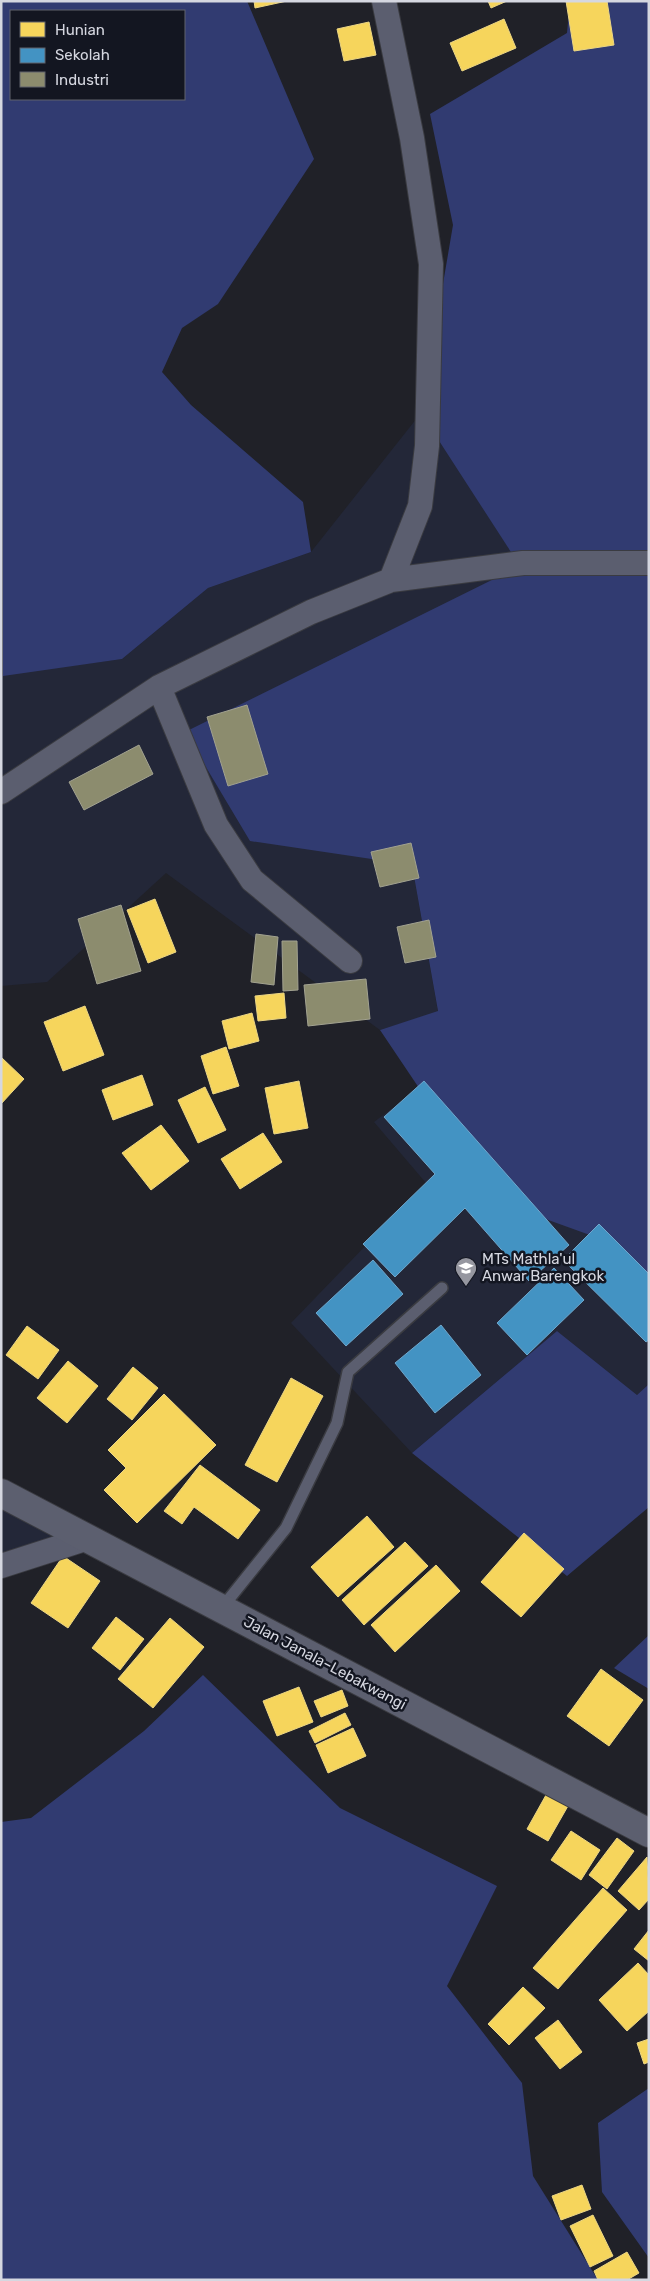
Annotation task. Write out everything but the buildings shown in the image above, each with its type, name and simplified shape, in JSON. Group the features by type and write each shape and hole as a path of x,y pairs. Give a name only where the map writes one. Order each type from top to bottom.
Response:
{"main road":[{"name":"Jalan Janala–Lebakwangi","path":"1,1493 649,1833"}],"street":[{"path":"384,1 412,138 431,264 427,446 420,506 391,580"},
{"path":"1,792 159,687 311,612 391,580 523,562 649,563"},
{"path":"159,687 216,825 252,880 350,961"},
{"path":"1,1566 88,1538"}],"lane":[{"path":"221,1608 286,1528 337,1423 348,1372 442,1288"}],"shaded area":[{"path":"1,1 247,1 314,159 218,304 182,328 162,372 191,405 303,502 311,552 208,588 122,659 3,676"},
{"path":"570,1 649,1 649,1286 601,1239 515,1208 419,1088 380,1030 438,1011 412,865 250,841 185,732 520,566 421,413 453,225 430,114 567,33"},
{"path":"421,413 520,565 412,865 438,1012 380,1030 166,873 47,982 1,986 1,675 122,659 208,588 311,552"},
{"path":"419,1088 601,1239 649,1286 649,1384 637,1395 557,1331 412,1453 291,1323 426,1183 374,1122"},
{"path":"557,1331 637,1395 649,1384 649,1507 567,1576 412,1453"},
{"path":"1,1490 67,1534 1,1559"},
{"path":"649,1635 649,1689 614,1668"},
{"path":"203,1675 340,1808 497,1886 447,1986 522,2083 533,2176 598,2280 1,2280 1,1822 31,1818 144,1731"},
{"path":"649,2088 649,2258 602,2192 598,2123"}],"place":[{"name":"MTs Mathla'ul Anwar Barengkok","path":"466,1287"}]}
